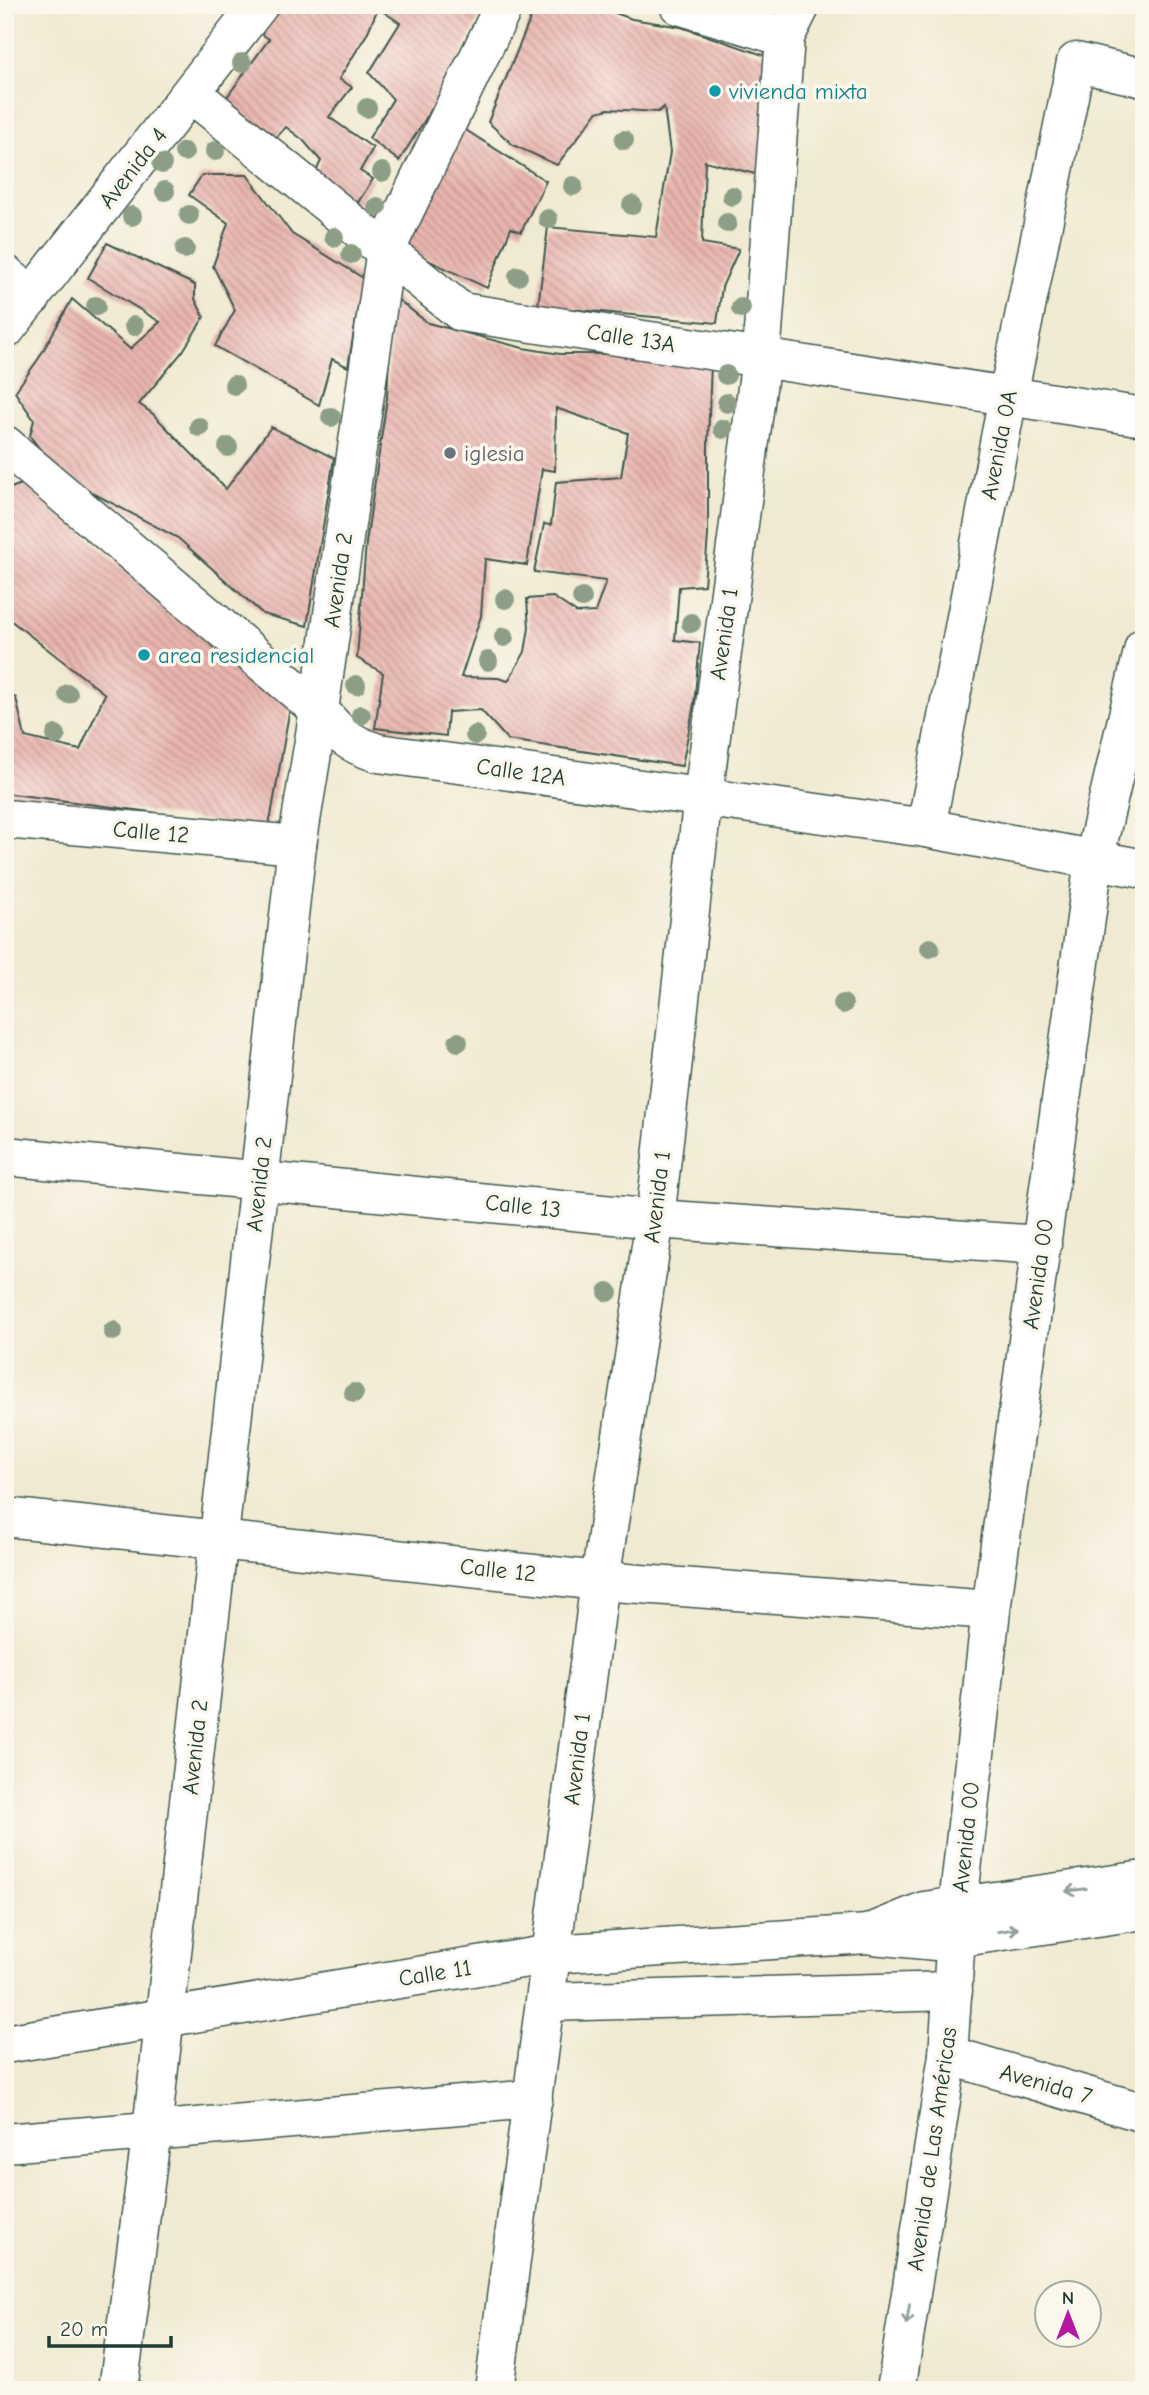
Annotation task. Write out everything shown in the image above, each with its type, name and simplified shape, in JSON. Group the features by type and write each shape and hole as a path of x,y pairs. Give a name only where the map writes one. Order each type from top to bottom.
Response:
{"street":[{"name":"Avenida 4","path":"5,330 19,285 191,93 259,5"},
{"name":"Avenida 2","path":"118,2390 152,2130 297,845 386,249 504,5"},
{"path":"679,5 793,21"},
{"name":"Avenida 1","path":"494,2390 600,1581 655,1219 703,796 761,358 793,21"},
{"name":"Avenida 0A","path":"926,828 1008,396 1076,62 1144,78"},
{"name":"Calle 13A","path":"191,93 386,249 460,312 1144,417"},
{"name":"Calle 12A","path":"5,446 319,710 337,732 353,745 378,753 926,828 1144,869"},
{"name":"Avenida 00","path":"957,1922 991,1610 1094,860 1144,647"},
{"name":"Calle 12","path":"5,819 297,845"},
{"name":"Calle 13","path":"5,1156 655,1219 1042,1245"},
{"name":"Calle 12","path":"5,1517 600,1581 991,1610"},
{"path":"957,1922 1144,1880"},
{"path":"957,1922 1144,1910"},
{"name":"Calle 11","path":"5,2044 552,1954 868,1934 924,1911 957,1922"},
{"name":"Avenida de Las Américas","path":"896,2390 948,2055 957,1922"},
{"path":"546,2002 953,1991"},
{"name":"Avenida 7","path":"948,2055 1144,2113"},
{"path":"5,2143 533,2099"}],"building":[{"path":"277,5 485,5 450,80 399,161 369,138 393,99 369,73 400,23 378,8 367,34 339,79 352,87 329,117 373,148 360,171 373,179 355,207 311,182 321,161 303,140 286,127 273,141 222,104 269,39 261,34"},
{"path":"527,5 593,5 632,19 681,27 772,58 759,175 705,161 702,243 739,249 722,287 717,323 538,306 548,227 656,237 670,152 664,107 658,112 608,109 597,112 557,165 513,145 488,122 531,17 521,13"},
{"path":"461,127 546,181 521,232 511,228 487,288 402,248"},
{"path":"202,175 247,175 292,234 363,278 348,367 332,359 319,405 215,346 235,310 213,266 228,223 189,195"},
{"path":"107,243 195,285 195,299 204,317 183,351 139,404 153,414 226,489 271,427 334,458 307,626 263,614 178,538 87,490 52,465 30,436 34,420 15,392 39,358 72,299 130,349 160,322 88,278"},
{"path":"392,295 428,323 523,348 560,354 637,354 711,363 708,535 704,585 679,587 675,640 700,643 694,704 682,766 508,740 481,710 448,712 446,736 375,728 383,673 357,658 366,543 387,398","holes":["556,408 628,433 621,477 556,482 551,525 544,524 534,572 606,581 595,612 577,613 553,597 527,599 529,628 525,652 508,681 498,678 461,677 481,616 485,559 527,565 542,469 555,471"]},
{"name":"area residencial","path":"22,484 291,702 267,830 5,793 5,693 16,698 25,737 80,750 105,694 5,616 5,490"}],"place":[{"name":"vivienda mixta","path":"715,91"},
{"name":"iglesia","path":"450,453"},
{"name":"area residencial","path":"144,655"}]}
